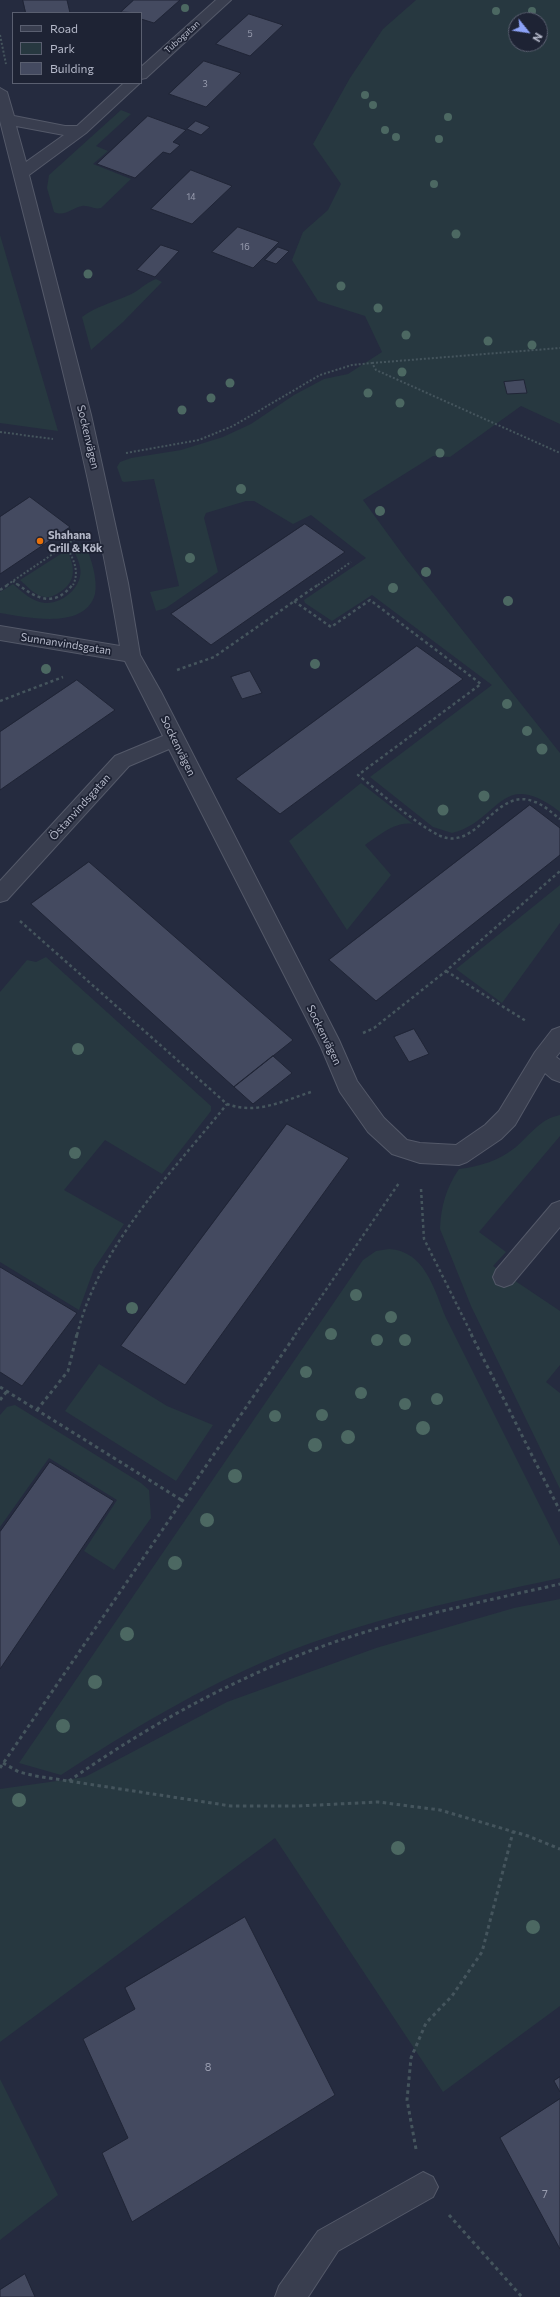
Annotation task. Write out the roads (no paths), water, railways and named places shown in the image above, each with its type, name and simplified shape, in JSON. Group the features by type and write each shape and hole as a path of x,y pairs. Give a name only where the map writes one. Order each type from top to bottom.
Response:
{"street":[{"name":"Tubogatan","path":"142,74 224,0"},
{"path":"20,173 81,130 132,84"},
{"name":"Sockenvägen","path":"0,92 83,415 120,583 131,655 152,692 174,739 331,1046 348,1086 376,1125 400,1147 420,1153 459,1155 493,1132 507,1118 543,1058 559,1037"},
{"path":"6,119 65,131 81,130"},
{"name":"Sunnanvindsgatan","path":"0,633 131,655"},
{"name":"Östanvindsgatan","path":"0,894 122,760 174,739"},
{"path":"543,1058 560,1073"},
{"path":"504,1277 560,1212"},
{"path":"290,2297 328,2241 423,2187"}],"place":[{"name":"Shahana Grill & Kök","path":"40,541"}]}
